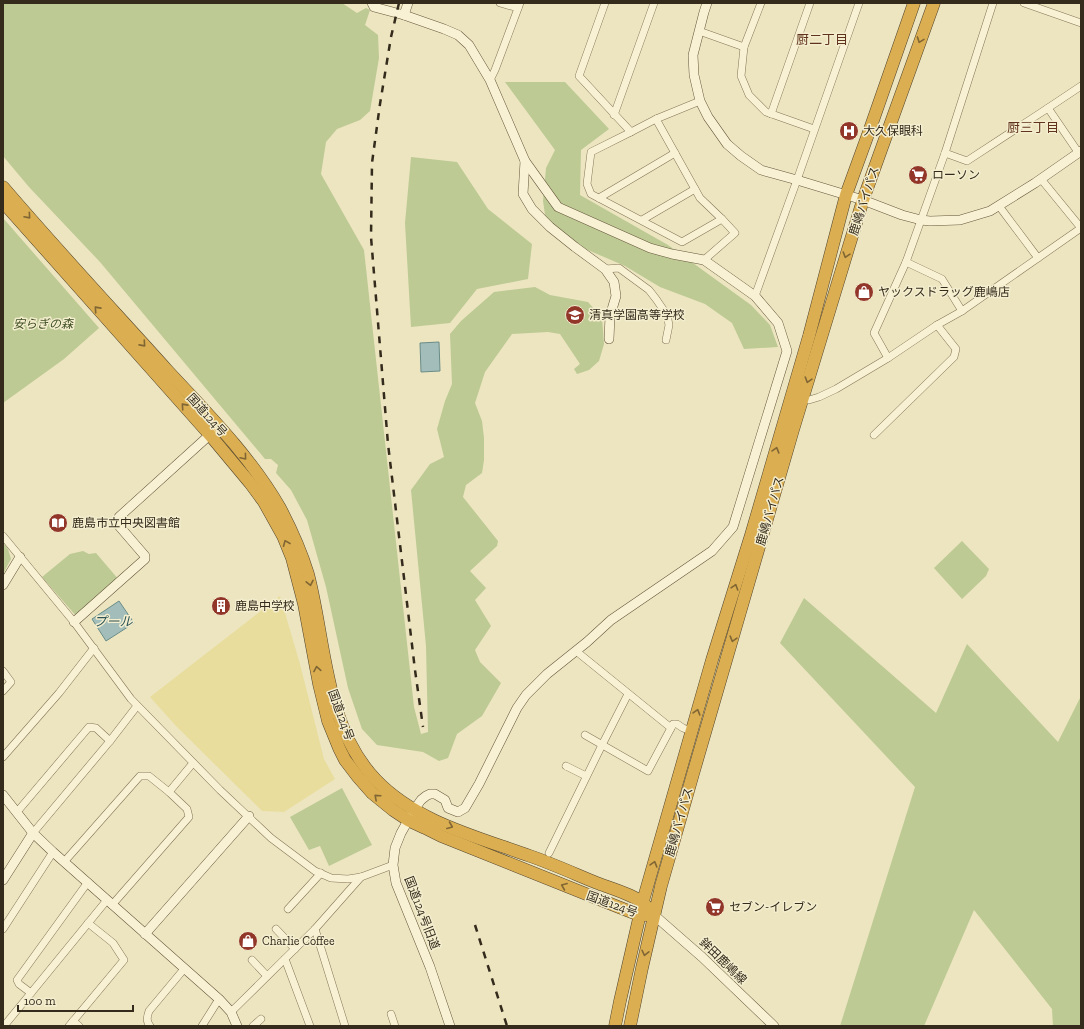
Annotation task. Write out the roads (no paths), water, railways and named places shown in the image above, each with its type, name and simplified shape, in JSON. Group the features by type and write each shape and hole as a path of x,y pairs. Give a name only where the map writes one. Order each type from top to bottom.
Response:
{"highway":[{"name":"鹿嶋バイパス","path":"615,1026 639,915 712,660 807,344 846,195 914,3"},
{"name":"鹿嶋バイパス","path":"630,1026 654,916 693,774 802,399 863,200 934,3"},
{"name":"国道124号","path":"3,186 214,431"},
{"name":"国道124号","path":"3,202 214,431 254,469 274,498 301,552 308,574 333,700 344,733 364,767 376,781 411,815 441,836 614,906 639,915 654,916"},
{"name":"国道124号","path":"411,815 435,820 643,901 654,916"}],"street":[{"path":"372,3 374,7 404,15 458,35 469,45 490,80 525,161 558,207 650,248 704,260 755,296 778,323 787,351 733,527 712,551 611,620 576,651 671,728"},
{"path":"404,15 408,3"},
{"path":"490,80 518,6 500,3"},
{"path":"606,3 579,76 631,132"},
{"path":"614,115 654,3"},
{"path":"707,3 693,55 694,75 700,100 708,117 727,144 761,170 863,200 902,215 930,221 960,220 990,211 1080,152 1048,108"},
{"path":"761,3 744,47 741,76 749,95 766,112 814,129"},
{"path":"771,114 810,3"},
{"path":"755,296 859,3"},
{"path":"888,358 874,334 906,262 945,153 993,3"},
{"path":"1024,3 1081,23"},
{"path":"699,32 744,47"},
{"path":"945,153 967,161 1081,86"},
{"path":"700,100 656,119 591,152 587,184 591,194 682,242 722,219"},
{"path":"656,119 700,198 735,233 704,260"},
{"path":"599,198 675,153"},
{"path":"525,161 523,194 534,212 575,247 605,269 614,282 616,296 610,316 609,339"},
{"path":"802,399 809,400 830,391 888,358 937,325 962,312 1081,228 1041,178"},
{"path":"642,220 695,189"},
{"path":"999,206 1038,258"},
{"path":"906,262 942,279 962,312"},
{"path":"605,269 619,268 649,290 667,315 669,325 666,340"},
{"path":"874,435 954,357 956,349 937,325"},
{"path":"74,622 146,559 117,523 119,517 214,431"},
{"path":"3,536 74,622 137,706 220,790 271,838 315,871 331,878 348,879 361,877 393,865"},
{"path":"3,585 20,557"},
{"path":"3,757 59,693 94,648"},
{"name":"国道124号旧道","path":"450,1026 430,967 396,883 393,865 395,848 411,815 421,800 426,796 435,794 445,800 448,808 458,812 465,808 479,784 517,708 526,695 547,674 576,651"},
{"path":"3,671 11,682 3,691"},
{"path":"549,853 627,696"},
{"path":"3,880 33,833 137,706"},
{"path":"585,735 648,771 673,724 677,724 692,731"},
{"path":"17,812 90,727 96,728 110,740"},
{"path":"169,792 193,762"},
{"path":"566,766 586,776"},
{"path":"4,1026 88,923 189,817 187,809 149,776 140,776 64,862"},
{"path":"3,795 33,833 53,852 219,999 231,1012 237,1026"},
{"path":"145,934 249,816"},
{"path":"3,929 53,852"},
{"path":"288,909 321,873"},
{"path":"231,1012 315,929 361,877"},
{"path":"31,993 19,984 17,980 88,882"},
{"name":"鉾田鹿嶋線","path":"654,916 702,957 774,1026"},
{"path":"79,1026 71,1023 124,960 113,943 88,923"},
{"path":"276,929 295,948"},
{"path":"315,929 345,1026"},
{"path":"285,959 310,1026"},
{"path":"252,960 267,976"},
{"path":"150,1026 147,1019 149,1011 184,969"},
{"path":"202,1026 219,999"},
{"path":"391,1014 395,1026"},
{"path":"253,1026 261,1019"}],"water":[{"path":"439,342 440,371 421,372 420,343"},
{"name":"プール","path":"119,601 134,623 106,641 92,619"}],"railway":[{"path":"399,3 391,37 372,163 371,237 388,444 423,727"},
{"path":"475,925 507,1026"}],"place":[{"name":"大久保眼科","path":"849,131"},
{"name":"ローソン","path":"918,175"},
{"name":"ヤックスドラッグ鹿嶋店","path":"864,292"},
{"name":"清真学園高等学校","path":"575,315"},
{"name":"鹿島市立中央図書館","path":"58,523"},
{"name":"鹿島中学校","path":"221,606"},
{"name":"セブン-イレブン","path":"715,907"},
{"name":"Charlie Coffee","path":"248,941"}],"district":[{"name":"厨二丁目","path":"822,39"},
{"name":"厨三丁目","path":"1033,127"}],"park label":[{"name":"安らぎの森","path":"43,324"}]}
